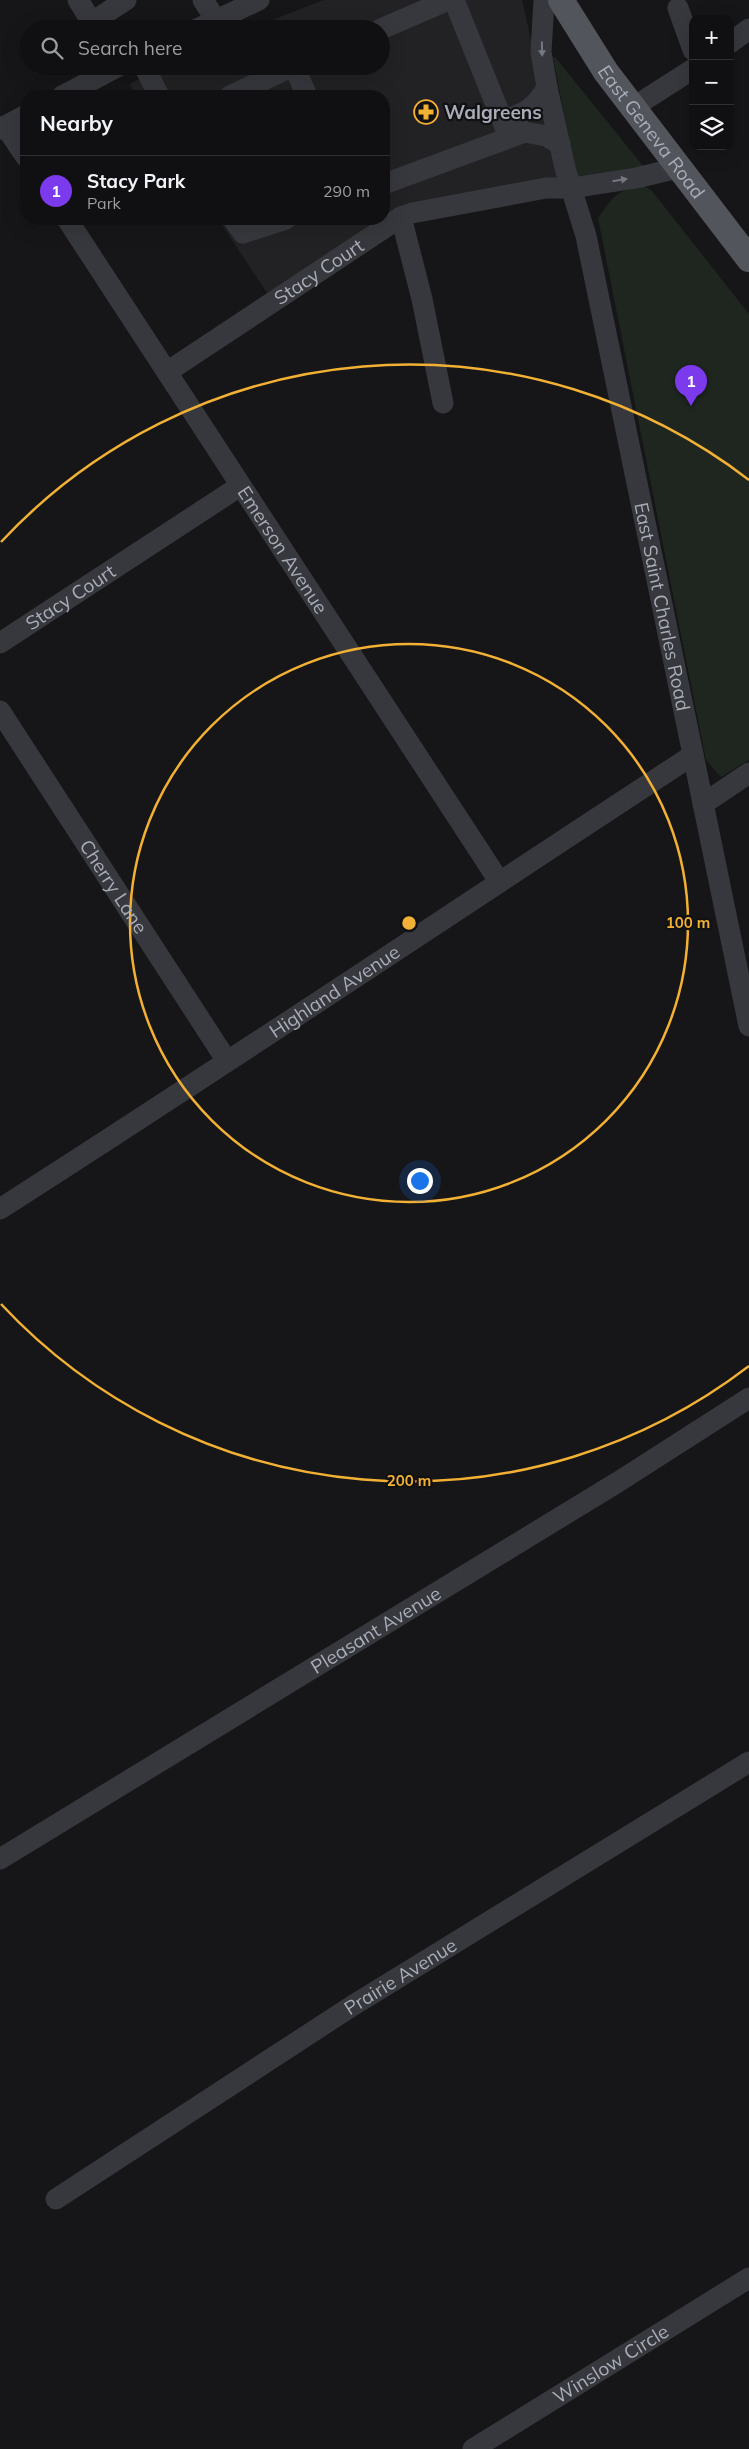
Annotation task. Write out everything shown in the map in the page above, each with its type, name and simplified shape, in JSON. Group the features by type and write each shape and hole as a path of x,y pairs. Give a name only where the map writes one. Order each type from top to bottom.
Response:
{"main road":[{"name":"East Geneva Road","path":"561,0 606,72 632,108 749,259"}],"street":[{"path":"78,0 91,20"},
{"path":"202,0 205,20"},
{"path":"390,25 448,0"},
{"path":"454,0 506,128"},
{"name":"East Saint Charles Road","path":"544,0 542,52 547,87 560,144 586,236 749,1026"},
{"path":"99,20 120,1"},
{"path":"214,20 251,2"},
{"path":"678,8 689,39"},
{"path":"734,40 749,30"},
{"path":"632,108 689,72"},
{"path":"73,90 102,75"},
{"path":"148,75 156,90"},
{"path":"243,90 274,75"},
{"path":"297,75 304,90"},
{"path":"390,181 506,128 540,102 547,87"},
{"path":"20,118 3,127 20,149"},
{"path":"506,128 538,134 560,144"},
{"name":"Stacy Court","path":"167,372 412,213 546,188 572,188 636,178 678,168"},
{"path":"402,218 422,299 442,403"},
{"name":"Emerson Avenue","path":"70,225 499,881"},
{"path":"237,225 243,233 268,225"},
{"name":"Stacy Court","path":"0,643 240,486"},
{"name":"Cherry Lane","path":"0,711 228,1061"},
{"name":"Highland Avenue","path":"0,1209 410,943 499,881 693,755"},
{"path":"703,804 749,773"},
{"name":"Pleasant Avenue","path":"0,1860 618,1482 749,1398"},
{"name":"Prairie Avenue","path":"56,2199 352,2006 749,1762"},
{"name":"Winslow Circle","path":"473,2449 749,2278"}],"shaded area":[{"path":"324,0 522,0 564,186 406,215 390,225 390,90 133,90 129,84 148,75 390,75 390,20 272,20"},
{"path":"553,57 555,57 643,166 581,178 576,175"},
{"path":"645,186 652,191 749,314 749,760 721,777 706,760 598,218 617,195"},
{"path":"222,225 390,225 271,299"}],"place":[{"name":"Walgreens","path":"426,112"},
{"name":"Stacy Park","path":"691,406"}]}
